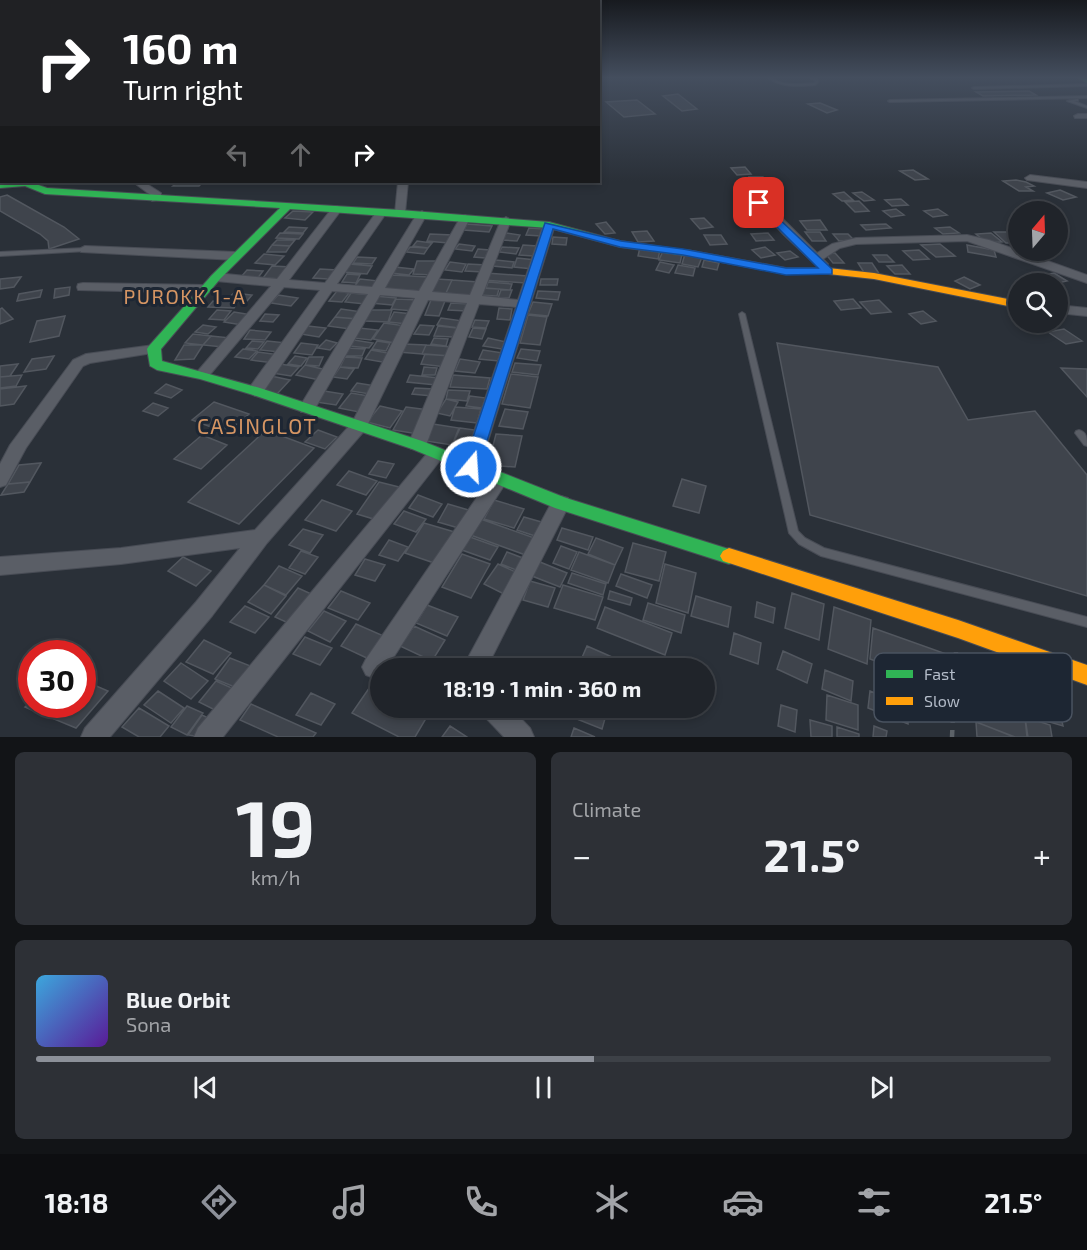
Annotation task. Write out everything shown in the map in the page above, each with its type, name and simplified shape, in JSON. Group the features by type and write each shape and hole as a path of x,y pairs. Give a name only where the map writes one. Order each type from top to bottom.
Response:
{"main road":[{"path":"0,185 26,183 45,191 506,220 549,225 620,244 677,251 786,271 828,271 874,276 1008,302"},
{"path":"287,207 206,288 154,349 155,363 162,367 202,375 307,408 427,449 561,503 958,629 1025,653"},
{"path":"1072,670 1087,675"}],"street":[{"path":"1030,178 1087,185"},
{"path":"139,183 157,195 156,199"},
{"path":"400,213 403,183"},
{"path":"747,189 828,271"},
{"path":"202,375 281,282 337,209"},
{"path":"255,391 382,212"},
{"path":"307,408 422,214"},
{"path":"94,737 204,609 260,537 359,426 424,294 465,218"},
{"path":"207,737 427,449 475,298 506,220"},
{"path":"471,467 549,225"},
{"path":"816,258 836,246 856,241 967,238 985,242 1087,279"},
{"path":"85,250 236,256"},
{"path":"216,278 475,298 523,304"},
{"path":"83,287 206,288"},
{"path":"1068,310 1087,312"},
{"path":"0,480 19,445 78,363 86,359 154,349"},
{"path":"380,658 499,479"},
{"path":"480,658 561,503"},
{"path":"0,566 121,556 260,537"},
{"path":"503,718 521,737"}],"lane":[{"path":"0,254 85,250"},
{"path":"742,314 794,533 802,541 821,552 1087,622"},
{"path":"1079,433 1087,443"}],"path":[{"path":"957,653 958,629"},
{"path":"952,737 953,722"}],"building":[{"path":"618,112 655,114 624,117"},
{"path":"745,167 751,174 737,175 731,168"},
{"path":"913,170 928,179 915,180 900,171"},
{"path":"749,177 763,177 767,184 752,184"},
{"path":"1016,180 1034,186 1026,187 1033,191 1019,191 1003,181"},
{"path":"177,183 202,183 199,186 173,186"},
{"path":"1060,190 1076,197 1063,200 1047,193"},
{"path":"844,192 853,200 842,201 833,194"},
{"path":"862,192 874,200 864,201 853,193"},
{"path":"7,195 64,227 79,239 49,249 48,241 40,234 0,211 0,197"},
{"path":"901,199 908,205 892,206 885,200"},
{"path":"859,201 869,211 855,212 845,202"},
{"path":"736,204 753,204 757,210 739,210"},
{"path":"896,209 904,215 891,217 883,211"},
{"path":"938,209 947,215 933,217 924,211"},
{"path":"293,211 313,212 305,220 285,218"},
{"path":"704,218 713,227 700,229 691,219"},
{"path":"820,220 827,230 807,230 800,221"},
{"path":"606,222 615,233 605,234 596,224"},
{"path":"467,224 492,226 489,232 464,230"},
{"path":"886,224 891,228 866,230 861,225"},
{"path":"289,227 307,228 303,233 284,232"},
{"path":"950,227 959,233 943,234 935,228"},
{"path":"529,228 544,229 541,236 526,235"},
{"path":"647,231 654,241 638,242 632,232"},
{"path":"805,232 820,232 826,241 812,241"},
{"path":"994,232 1008,232 1008,243"},
{"path":"280,233 303,234 299,239 276,238"},
{"path":"506,233 520,235 517,241 502,240"},
{"path":"768,233 774,240 756,241 751,234"},
{"path":"991,233 1002,242 987,243 976,234"},
{"path":"430,234 452,235 448,243 427,241"},
{"path":"833,234 848,234 854,240 839,241"},
{"path":"704,235 721,235 727,244 710,245"},
{"path":"553,237 567,238 566,245 552,244"},
{"path":"277,240 295,240 290,246 272,245"},
{"path":"417,241 432,243 428,248 413,246"},
{"path":"459,244 475,246 472,251 455,249"},
{"path":"940,244 955,256 936,257 921,245"},
{"path":"272,245 290,246 286,252 267,252"},
{"path":"523,245 537,246 533,256 519,255"},
{"path":"967,245 994,250 996,257 968,252"},
{"path":"410,247 428,248 424,254 406,252"},
{"path":"502,247 519,248 516,254 499,252"},
{"path":"640,247 660,250 658,259 638,256"},
{"path":"765,247 775,255 761,258 752,250"},
{"path":"478,249 489,250 485,258 474,257"},
{"path":"919,250 929,259 913,260 903,251"},
{"path":"663,251 682,254 680,263 659,260"},
{"path":"790,251 798,257 785,260 777,253"},
{"path":"825,253 835,253 844,263 833,263"},
{"path":"264,254 284,256 275,265 255,263"},
{"path":"685,254 702,257 698,267 682,264"},
{"path":"873,255 887,255 894,262 879,262"},
{"path":"357,257 376,258 372,264 353,263"},
{"path":"517,258 536,260 533,269 514,267"},
{"path":"496,260 514,262 512,268 493,266"},
{"path":"704,260 719,263 717,270 702,267"},
{"path":"417,261 437,261 432,275 413,274"},
{"path":"450,262 466,264 462,272 445,270"},
{"path":"660,262 674,265 669,273 656,270"},
{"path":"858,263 872,263 880,275 865,274"},
{"path":"349,264 372,266 367,274 343,272"},
{"path":"468,264 486,265 483,272 465,271"},
{"path":"678,265 695,268 693,276 675,273"},
{"path":"902,265 910,274 895,274 887,266"},
{"path":"272,266 291,267 282,279 263,278"},
{"path":"395,267 414,269 409,275 391,273"},
{"path":"320,269 336,270 328,279 313,278"},
{"path":"247,270 263,271 257,279 240,278"},
{"path":"486,273 528,276 526,283 483,280"},
{"path":"347,274 360,275 356,283 342,282"},
{"path":"392,275 428,277 421,291 384,289"},
{"path":"21,277 14,287 0,289 0,279"},
{"path":"964,277 980,285 970,289 955,281"},
{"path":"360,279 379,281 374,289 354,287"},
{"path":"436,279 452,280 446,293 429,292"},
{"path":"541,279 558,279 557,285 540,285"},
{"path":"452,280 478,282 472,296 446,293"},
{"path":"488,282 512,284 510,290 486,288"},
{"path":"70,287 69,295 54,298 55,289"},
{"path":"480,288 499,289 497,296 478,295"},
{"path":"42,290 40,297 17,301 19,294"},
{"path":"501,290 512,290 509,298 498,298"},
{"path":"337,291 349,293 342,302 329,301"},
{"path":"538,291 560,292 558,300 536,298"},
{"path":"234,293 252,295 247,301 227,299"},
{"path":"351,293 371,295 365,304 345,302"},
{"path":"278,295 298,298 291,306 271,303"},
{"path":"375,296 396,298 392,305 371,303"},
{"path":"396,299 419,300 414,311 391,309"},
{"path":"853,299 861,308 841,310 834,301"},
{"path":"431,300 445,301 439,316 425,315"},
{"path":"879,300 891,312 871,314 860,302"},
{"path":"213,301 238,302 234,308 208,307"},
{"path":"533,302 552,304 548,316 528,314"},
{"path":"451,303 470,304 467,311 448,310"},
{"path":"2,308 13,319 0,324 0,309"},
{"path":"499,308 512,309 510,320 497,319"},
{"path":"341,309 362,312 357,319 335,317"},
{"path":"217,310 231,311 224,320 209,319"},
{"path":"370,310 392,310 388,322 365,321"},
{"path":"923,311 936,321 921,324 909,314"},
{"path":"234,312 252,315 242,325 224,322"},
{"path":"394,312 412,314 407,324 389,322"},
{"path":"265,314 279,315 273,322 260,321"},
{"path":"528,315 547,317 540,345 520,343"},
{"path":"65,316 59,336 30,342 37,321"},
{"path":"335,317 357,319 350,329 328,326"},
{"path":"441,318 463,321 459,328 437,325"},
{"path":"475,320 489,321 486,328 472,327"},
{"path":"384,323 406,326 395,343 373,339"},
{"path":"203,325 216,327 208,334 195,332"},
{"path":"420,325 434,326 429,335 414,334"},
{"path":"308,326 326,328 319,337 301,334"},
{"path":"438,326 457,328 453,337 434,336"},
{"path":"359,328 378,330 371,340 353,338"},
{"path":"473,328 486,329 482,339 469,337"},
{"path":"250,330 271,332 265,340 244,339"},
{"path":"1068,332 1082,341 1066,344 1050,333"},
{"path":"193,334 211,336 203,345 185,343"},
{"path":"211,336 231,338 223,347 203,345"},
{"path":"434,338 448,339 446,346 431,344"},
{"path":"488,338 506,342 502,349 483,346"},
{"path":"326,340 337,343 330,350 318,348"},
{"path":"354,340 373,343 369,348 349,346"},
{"path":"252,341 264,342 258,349 246,348"},
{"path":"267,341 287,343 280,352 260,350"},
{"path":"377,341 390,343 386,351 372,349"},
{"path":"301,343 318,345 312,355 294,353"},
{"path":"777,343 938,367 968,420 1035,411 1087,475 1087,596 810,515"},
{"path":"403,344 426,345 422,354 399,352"},
{"path":"184,345 203,345 194,359 175,360"},
{"path":"426,345 453,347 450,356 422,354"},
{"path":"347,348 365,349 362,356 343,356"},
{"path":"243,349 257,351 249,359 235,357"},
{"path":"521,349 540,351 537,361 517,358"},
{"path":"371,350 393,354 388,363 365,359"},
{"path":"483,350 503,353 499,361 479,359"},
{"path":"258,352 280,355 274,363 251,360"},
{"path":"425,354 450,356 446,367 421,364"},
{"path":"54,356 46,369 24,372 32,359"},
{"path":"295,356 307,358 301,366 288,364"},
{"path":"309,357 323,357 319,366 305,365"},
{"path":"345,357 362,358 358,368 340,367"},
{"path":"460,359 480,362 475,373 455,371"},
{"path":"515,363 541,365 538,375 512,372"},
{"path":"18,364 10,376 0,377 0,366"},
{"path":"280,364 299,367 291,376 272,373"},
{"path":"305,365 327,370 319,380 296,375"},
{"path":"340,367 354,369 347,379 333,377"},
{"path":"424,367 437,368 435,375 422,375"},
{"path":"1061,368 1087,369 1087,397"},
{"path":"511,374 538,377 530,408 502,404"},
{"path":"22,375 16,386 0,388 0,377"},
{"path":"410,375 439,378 436,385 407,382"},
{"path":"453,375 490,378 487,389 450,387"},
{"path":"271,376 290,380 277,394 258,390"},
{"path":"357,383 376,386 370,394 351,391"},
{"path":"166,384 182,390 171,398 155,393"},
{"path":"26,386 14,404 0,406 0,389"},
{"path":"415,388 434,389 432,396 412,394"},
{"path":"448,390 470,391 467,401 446,399"},
{"path":"324,391 343,394 336,405 316,402"},
{"path":"351,393 369,396 359,412 339,408"},
{"path":"470,396 486,398 482,408 466,406"},
{"path":"446,399 458,402 450,416 437,413"},
{"path":"214,402 249,414 227,433 192,420"},
{"path":"153,403 168,408 158,416 143,411"},
{"path":"380,406 402,411 390,428 367,422"},
{"path":"406,407 430,410 418,434 393,430"},
{"path":"455,407 481,409 477,423 451,420"},
{"path":"505,409 528,412 523,429 499,426"},
{"path":"433,424 459,428 452,445 426,441"},
{"path":"460,428 482,431 475,448 453,444"},
{"path":"266,430 314,448 239,524 188,502"},
{"path":"318,430 337,437 325,449 305,442"},
{"path":"496,434 522,436 515,467 488,465"},
{"path":"202,435 227,445 201,469 174,459"},
{"path":"378,461 394,464 386,478 369,474"},
{"path":"41,463 30,482 8,484 19,465"},
{"path":"349,471 377,481 366,495 337,485"},
{"path":"682,479 706,486 699,513 673,506"},
{"path":"30,482 24,492 1,495 8,484"},
{"path":"379,482 399,487 377,520 357,514"},
{"path":"418,495 442,504 433,517 409,508"},
{"path":"322,500 352,511 336,531 305,520"},
{"path":"494,500 524,509 514,528 484,519"},
{"path":"448,504 472,511 462,529 438,522"},
{"path":"404,511 426,519 416,532 394,524"},
{"path":"475,517 540,540 531,557 465,533"},
{"path":"524,517 545,523 538,537 517,530"},
{"path":"424,523 458,533 440,565 405,553"},
{"path":"562,528 593,537 588,550 557,540"},
{"path":"303,529 323,535 310,553 289,545"},
{"path":"470,537 498,547 490,560 462,550"},
{"path":"596,538 623,548 615,565 588,554"},
{"path":"389,540 408,547 398,561 379,555"},
{"path":"633,543 666,552 659,581 625,572"},
{"path":"561,546 577,552 569,569 553,563"},
{"path":"301,551 318,557 305,574 289,568"},
{"path":"507,552 528,560 521,572 501,564"},
{"path":"579,552 615,565 608,583 571,570"},
{"path":"462,554 490,564 471,598 442,587"},
{"path":"183,557 211,571 196,586 168,571"},
{"path":"365,559 385,565 375,581 355,575"},
{"path":"540,562 567,573 560,587 532,576"},
{"path":"498,564 520,574 506,595 484,584"},
{"path":"665,564 696,573 688,613 656,603"},
{"path":"279,566 302,576 286,595 264,585"},
{"path":"572,573 606,584 603,595 568,583"},
{"path":"621,574 652,585 647,598 616,586"},
{"path":"530,581 555,588 548,607 523,600"},
{"path":"264,585 286,596 271,614 248,602"},
{"path":"563,585 603,597 595,620 554,608"},
{"path":"298,588 318,597 295,626 275,617"},
{"path":"341,591 370,603 358,620 328,608"},
{"path":"610,591 632,598 630,605 608,599"},
{"path":"792,593 824,604 819,640 785,628"},
{"path":"696,596 731,607 728,627 691,616"},
{"path":"757,602 775,608 773,623 755,617"},
{"path":"648,603 685,615 681,633 643,620"},
{"path":"427,605 458,617 447,636 416,623"},
{"path":"245,606 269,617 255,633 230,622"},
{"path":"605,607 672,633 665,655 597,628"},
{"path":"834,607 871,620 867,664 828,649"},
{"path":"324,611 346,621 330,642 308,631"},
{"path":"356,624 386,637 370,660 341,646"},
{"path":"414,626 445,640 434,658 426,658 400,646"},
{"path":"873,628 943,653 874,653 874,660 870,659"},
{"path":"734,633 761,643 758,664 730,654"},
{"path":"305,637 332,648 320,665 293,654"},
{"path":"204,640 231,653 213,674 186,662"},
{"path":"587,646 614,658 582,658"},
{"path":"783,651 812,664 807,683 777,669"},
{"path":"230,658 258,669 242,690 215,679"},
{"path":"181,663 208,681 191,699 164,681"},
{"path":"825,670 853,681 851,701 822,689"},
{"path":"216,681 234,689 217,711 199,702"},
{"path":"96,686 108,691 96,705"},
{"path":"370,687 370,718 426,718 415,737 399,737 352,713"},
{"path":"158,691 184,708 171,723 144,705"},
{"path":"870,691 874,693 874,710 868,708"},
{"path":"311,693 335,704 321,725 296,715"},
{"path":"827,695 858,705 858,730 826,720"},
{"path":"251,704 316,733 313,737 278,737 240,720"},
{"path":"781,705 797,710 795,732 778,726"},
{"path":"187,706 203,713 187,735 171,727"},
{"path":"139,708 169,726 160,737 139,737 122,727"},
{"path":"202,715 214,721 202,737 188,735"},
{"path":"55,718 85,718 76,728"},
{"path":"577,718 605,718 602,729"},
{"path":"810,720 832,726 832,737 811,737"},
{"path":"976,722 1015,737 977,737"},
{"path":"1025,722 1027,737 1014,737 979,723"},
{"path":"1026,722 1041,722 1050,725 1052,737 1028,737"},
{"path":"1050,722 1062,722 1063,726"},
{"path":"450,726 467,737 442,737"},
{"path":"874,726 887,731 886,737 873,737"},
{"path":"837,727 859,734 859,737 837,737"},
{"path":"574,728 595,737 571,737"}],"traffic: fast":[{"path":"0,185 26,183 45,191 400,213 549,225 620,244 687,253"},
{"path":"287,207 216,277 154,349 155,363 162,367 202,375 255,391 417,445 561,503 729,556"}],"traffic: slow":[{"path":"687,253 786,271 828,271 874,276 1008,303"},
{"path":"729,556 958,629 1025,653"},
{"path":"1072,670 1087,675"}],"district":[{"name":"PUROKK 1-A","path":"185,296"},
{"name":"CASINGLOT","path":"257,425"}],"route":[{"path":"471,467 549,225 585,233 606,242 683,252 786,271 828,271 759,203"}]}
